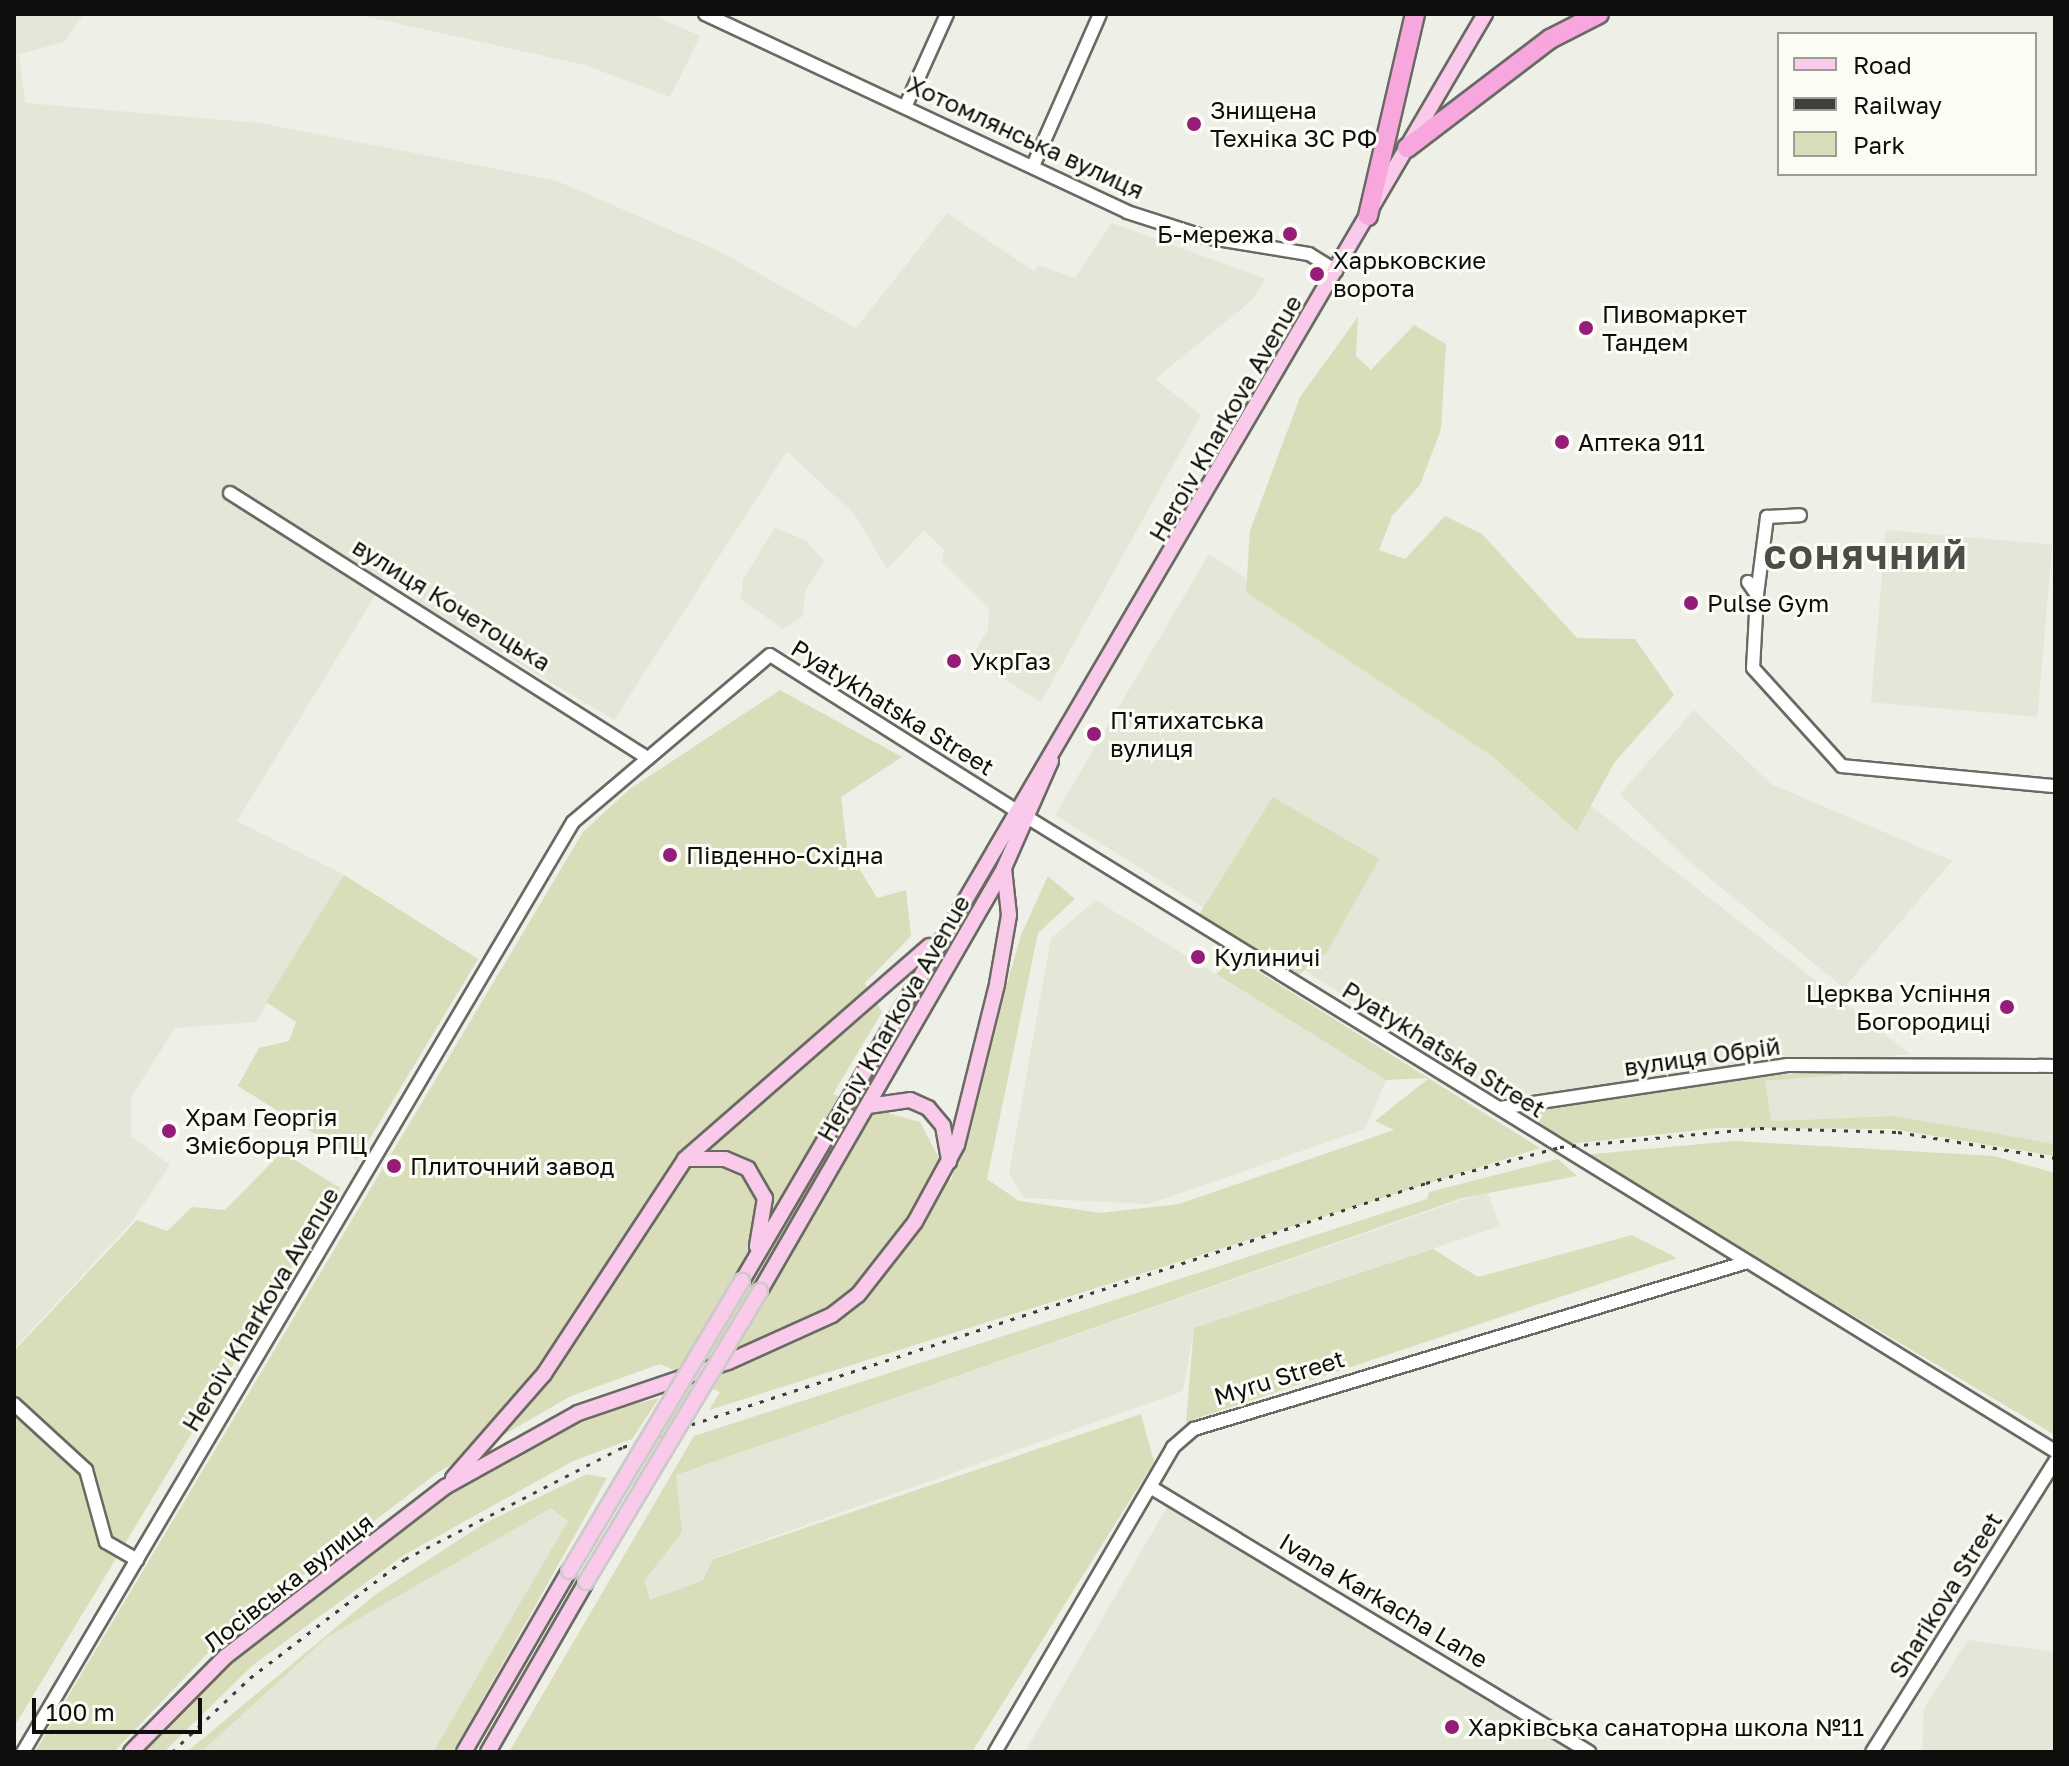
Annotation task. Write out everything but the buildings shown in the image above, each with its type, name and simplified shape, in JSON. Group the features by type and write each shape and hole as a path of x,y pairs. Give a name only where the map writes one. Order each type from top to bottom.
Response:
{"highway":[{"path":"1368,216 1415,14"},
{"path":"1407,148 1550,39 1599,14"}],"main road":[{"name":"Heroiv Kharkova Avenue","path":"464,1752 742,1281 1014,809 1051,761 1485,14"},
{"name":"Heroiv Kharkova Avenue","path":"488,1752 868,1106 1004,868 1030,819 1051,761"},
{"name":"Pyatykhatska Street","path":"1014,809 1030,819"},
{"path":"445,1487 578,1413 728,1362 832,1315 879,1273 949,1161 997,984 1009,915 1004,868"},
{"path":"445,1487 544,1374 685,1159 936,941"},
{"path":"868,1106 910,1100 928,1108 943,1126 949,1161"},
{"path":"685,1159 725,1159 748,1169 765,1198 753,1262"},
{"name":"Лосівська вулиця","path":"131,1752 225,1657 445,1487"}],"street":[{"name":"Хотомлянська вулиця","path":"705,14 906,105 1127,212 1205,237 1309,254 1336,271"},
{"path":"906,105 947,14"},
{"path":"1033,166 1100,14"},
{"name":"вулиця Кочетоцька","path":"230,493 648,758"},
{"path":"1800,515 1767,517 1757,595 1753,668 1842,766 1856,773 2055,786"},
{"path":"1748,582 1757,595"},
{"name":"Heroiv Kharkova Avenue","path":"23,1752 573,822 770,655"},
{"name":"Pyatykhatska Street","path":"770,655 1014,809"},
{"name":"Pyatykhatska Street","path":"1030,819 1500,1108 1744,1263 2055,1451"},
{"name":"вулиця Обрій","path":"1500,1108 1787,1065 2055,1066"},
{"name":"Myru Street","path":"995,1752 1152,1488 1173,1447 1219,1418 1744,1263"},
{"path":"14,1404 86,1470 106,1542 137,1560"},
{"name":"Sharikova Street","path":"1872,1752 2055,1461"},
{"name":"Ivana Karkacha Lane","path":"1152,1488 1589,1752"}],"shaded area":[{"path":"14,14 84,14 64,42 19,54 25,103 260,123 557,181 719,251 856,328 947,213 1034,271 1039,265 1075,278 1112,223 1266,279 1251,301 1155,379 1201,415 1041,702 971,658 988,629 989,608 942,561 944,550 924,530 887,569 855,515 787,451 614,720 414,601 424,578 395,563 237,821 344,875 256,1022 175,1028 131,1097 131,1136 170,1165 130,1224 14,1349"},
{"path":"355,14 651,14 700,36 670,97 585,65"},
{"path":"775,528 805,540 824,561 806,590 802,617 783,629 741,599 743,579"},
{"path":"1886,530 2052,545 2037,717 1871,702"},
{"path":"1209,554 1568,788 1910,1054 1506,1096 1055,815"},
{"path":"1694,710 1771,784 1952,861 1844,988 1685,858 1620,794"},
{"path":"1096,900 1386,1080 1365,1129 1149,1204 1024,1198 1009,1173 1051,938"},
{"path":"1889,1071 2055,1075 2055,1144 1894,1116 1771,1121 1765,1081"},
{"path":"1487,1191 1500,1226 1194,1330 1183,1391 713,1558 703,1580 649,1600 643,1581 682,1532 675,1475"},
{"path":"1167,1507 1573,1752 1025,1752"},
{"path":"550,1508 569,1520 433,1752 192,1752 370,1601"},
{"path":"1968,1640 2055,1652 2055,1752 1922,1752 1924,1708"}],"green space":[{"path":"1358,317 1356,356 1371,370 1414,325 1446,344 1441,429 1420,485 1392,516 1379,550 1405,559 1445,516 1482,534 1577,638 1635,639 1674,695 1614,763 1577,831 1492,756 1246,592 1250,531 1300,397"},
{"path":"780,690 902,757 841,797 847,848 877,898 906,890 911,936 865,983 882,1012 833,1094 853,1103 1006,851 859,1105 920,1122 951,1181 1021,935 1048,876 1075,899 1038,933 987,1179 1019,1201 1101,1213 1179,1204 1394,1130 1375,1121 1429,1078 1540,1148 709,1410 720,1392 698,1382 478,1752 694,1379 660,1364 571,1396 437,1473 224,1636 114,1752 35,1752 583,832 630,789"},
{"path":"1273,797 1379,859 1327,952 1296,977 1195,921"},
{"path":"344,875 478,959 357,1160 238,1086 259,1048 289,1041 296,1022 266,1002"},
{"path":"1235,957 1428,1078 1386,1080 1216,974"},
{"path":"1844,1067 1842,1075 1765,1081 1771,1121 1894,1116 2055,1144 2055,1156 1892,1129 1719,1128 1569,1144 1536,1122 1541,1108 1553,1103"},
{"path":"1734,1141 1994,1156 2055,1173 2055,1435 1583,1155"},
{"path":"282,1152 340,1188 14,1727 14,1351 137,1220 167,1231 192,1207 225,1210"},
{"path":"1558,1159 1577,1176 1462,1198 676,1475 682,1532 644,1581 650,1600 703,1580 713,1559 1141,1414 1154,1462 972,1752 509,1752 694,1436 1427,1199 1429,1192"},
{"path":"1632,1235 1677,1258 1186,1422 1194,1328 1433,1249 1478,1277"},
{"path":"659,1398 632,1439 573,1461 404,1555 253,1665 164,1752 134,1752 207,1679 419,1510 576,1418"},
{"path":"587,1474 607,1478 453,1752 433,1752 568,1521 551,1508 327,1637 201,1752 187,1752 376,1594 485,1523"}],"railway":[{"path":"172,1752 250,1678 405,1559 623,1447 1426,1183 1560,1147 1760,1128 1898,1132 2055,1158"}],"place":[{"name":"Знищена Техніка ЗС РФ","path":"1194,124"},
{"name":"Б-мережа","path":"1290,234"},
{"name":"Харьковские ворота","path":"1317,274"},
{"name":"Пивомаркет Тандем","path":"1586,328"},
{"name":"Аптека 911","path":"1562,442"},
{"name":"Pulse Gym","path":"1691,603"},
{"name":"УкрГаз","path":"954,661"},
{"name":"П'ятихатська вулиця","path":"1094,734"},
{"name":"Південно-Східна","path":"670,855"},
{"name":"Кулиничі","path":"1198,957"},
{"name":"Церква Успіння Богородиці","path":"2007,1007"},
{"name":"Храм Георгія Змієборця РПЦ","path":"169,1131"},
{"name":"Плиточний завод","path":"394,1166"},
{"name":"Харківська санаторна школа №11","path":"1452,1727"}],"district":[{"name":"СОНЯЧНИЙ","path":"1866,557"}]}
